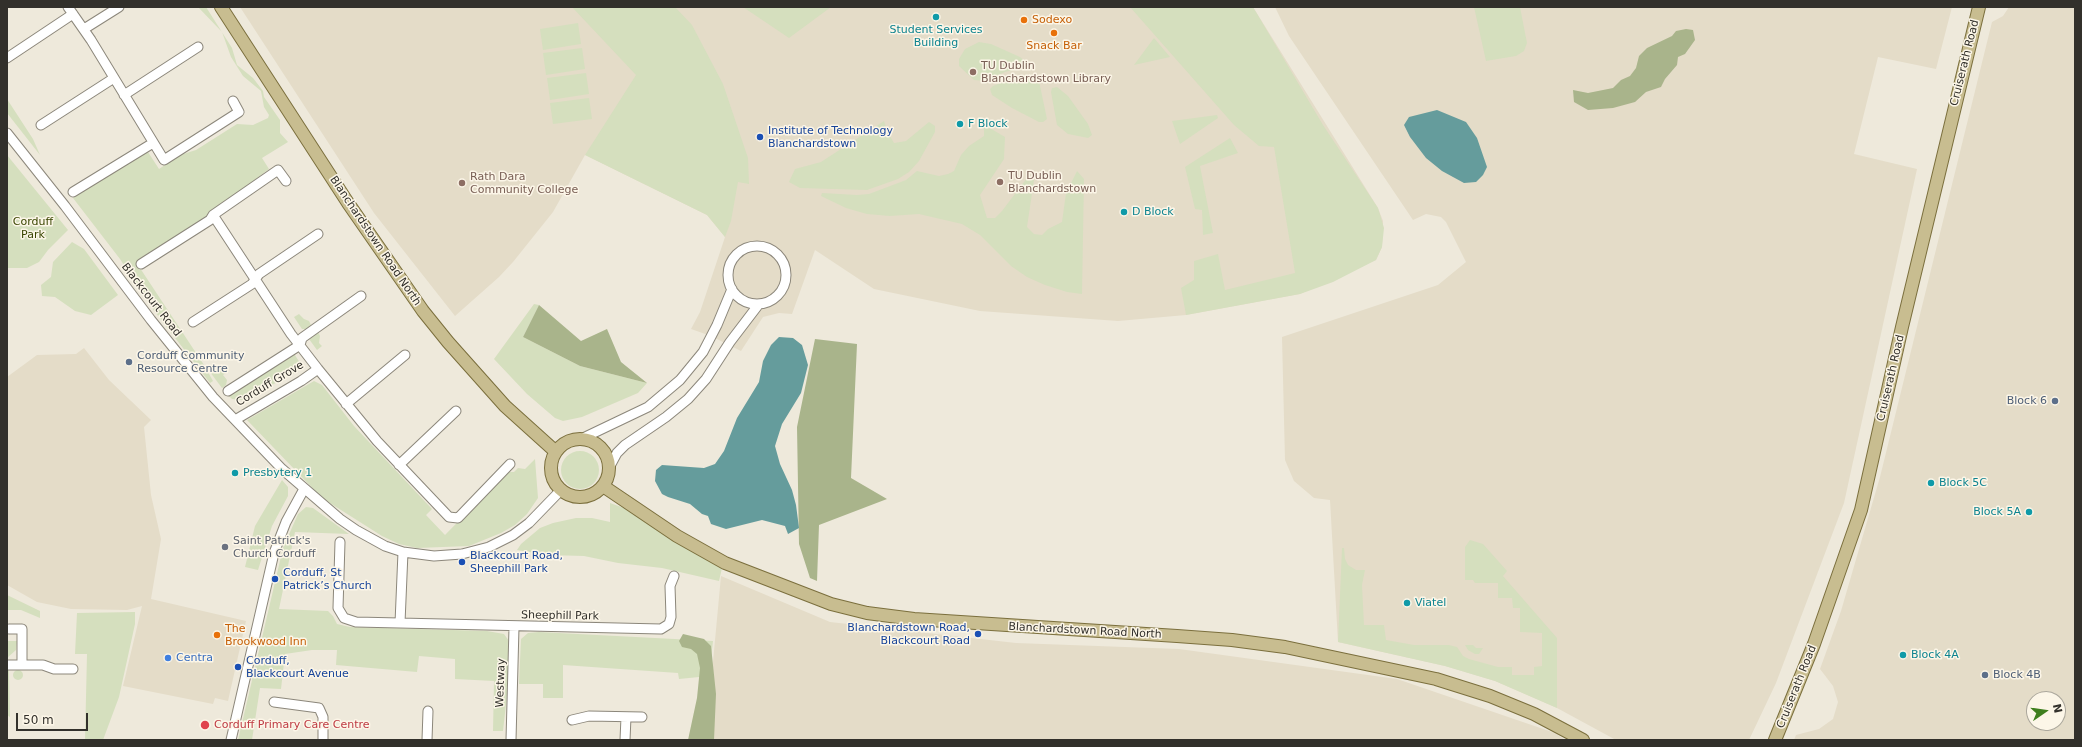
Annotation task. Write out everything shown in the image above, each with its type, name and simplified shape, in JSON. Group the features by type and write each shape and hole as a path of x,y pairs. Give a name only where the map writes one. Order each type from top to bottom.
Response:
{"main road":[{"name":"Blanchardstown Road North","path":"221,7 348,203 423,311 453,348 505,406 556,452"},
{"name":"Cruiserath Road","path":"1775,740 1814,644 1861,510 1904,319 1979,7"},
{"path":"581,439 597,445 606,455 609,468 608,477 603,486 596,492 587,496 577,497 561,490 554,481 552,471 552,461 556,452 567,443 581,439"},
{"name":"Blanchardstown Road North","path":"603,486 677,536 725,562 781,586 838,606 867,614 914,620 1185,636 1232,640 1285,648 1436,679 1456,685 1490,696 1534,714 1583,740"}],"street":[{"path":"84,29 119,7"},
{"path":"7,58 71,10 164,160 239,112 233,101"},
{"path":"124,95 198,47"},
{"path":"41,125 114,78"},
{"name":"Blackcourt Road","path":"7,133 151,320 213,397 234,420 304,489 340,519 356,530 385,546 403,552 445,556 462,554 489,547 522,529 561,490"},
{"path":"73,192 153,143"},
{"path":"141,264 210,220 213,215 278,170 286,181"},
{"name":"Corduff Grove","path":"213,215 300,345 318,369 399,465 449,517 458,518 510,464"},
{"path":"193,322 256,280 259,274 318,234"},
{"path":"750,246 769,248 782,259 786,268 786,276 780,293 774,299 759,304 750,303 741,299 732,289 728,274 735,256 742,250 750,246"},
{"path":"581,439 648,407 680,380 702,352 718,324 732,289"},
{"name":"Corduff Grove","path":"228,390 300,345 302,338 361,296"},
{"path":"609,468 617,453 625,444 666,417 688,399 706,379 730,342 759,304"},
{"path":"346,404 405,355"},
{"name":"Corduff Grove","path":"234,420 318,369"},
{"path":"399,465 456,411"},
{"path":"231,740 274,553 286,522 304,489"},
{"name":"Sheephill Park","path":"340,542 338,605 341,614 348,620 356,622 514,627 661,629 669,624 671,617 670,586 674,576"},
{"path":"400,623 403,552"},
{"name":"Westway","path":"511,740 514,627"},
{"path":"9,629 22,629 22,665"},
{"path":"7,665 43,665 54,669 72,669"},
{"path":"274,702 319,708 323,717 323,740"},
{"path":"427,740 428,711"},
{"path":"572,720 589,716 642,717"},
{"path":"625,740 626,717"}],"shaded area":[{"name":"TU Dublin Blanchardstown","path":"240,7 1253,7 1378,208 1383,221 1382,247 1376,260 1300,294 1186,315 1118,321 980,311 874,289 815,250 792,314 779,313 763,317 741,351 711,336 691,329 700,312 725,237 707,215 585,155 553,212 513,262 499,277 455,316 374,213"},
{"path":"1275,7 1952,7 1936,69 1878,57 1854,154 1917,169 1844,503 1776,683 1749,740 1616,740 1557,708 1495,681 1445,666 1338,642 1330,500 1314,498 1294,481 1285,460 1282,337 1438,285 1466,262 1446,222 1441,217 1426,214 1413,220 1289,36"},
{"path":"2009,7 2075,7 2075,740 1794,740 1796,735 1819,729 1833,719 1838,702 1833,686 1820,669 1841,611 1880,477 1992,22 2003,16"},
{"path":"84,348 109,380 151,420 144,427 151,495 161,539 151,599 246,621 228,701 215,698 213,704 123,686 142,606 127,610 71,609 37,602 7,585 7,377 37,355 76,354"},
{"path":"721,576 830,622 1016,643 1179,649 1397,679 1555,733 1565,740 708,740 710,694"}],"green space":[{"path":"198,7 206,7 222,32"},
{"path":"572,7 675,7 692,25 723,84 748,158 749,184 738,182 731,221 725,237 707,215 585,155 636,75"},
{"path":"743,7 831,7 789,38"},
{"path":"1130,7 1253,7 1323,125 1378,208 1384,228 1382,247 1376,260 1333,282 1300,294 1186,315 1181,288 1194,280 1194,261 1218,254 1225,290 1295,273 1274,147 1259,146 1234,125"},
{"path":"1474,7 1520,7 1527,43 1524,51 1516,56 1486,61"},
{"path":"578,23 581,44 543,50 540,29"},
{"path":"1686,29 1693,30 1695,40 1685,54 1678,57 1677,65 1665,79 1661,87 1646,92 1635,102 1613,108 1588,110 1574,102 1573,90 1588,93 1613,88 1621,80 1630,76 1636,68 1639,56 1647,48 1672,36 1676,31"},
{"path":"222,33 232,48 237,65 253,78 263,91 264,97 280,120 280,133 288,142 262,158 269,169 202,220 136,262 204,365 213,381 210,383 152,308 120,259 73,198 144,152 148,152 159,169 180,155 196,150 237,124 253,125 268,118 269,115 264,107 261,91 243,76 231,57"},
{"path":"1154,38 1170,57 1134,65"},
{"path":"979,42 991,44 1020,57 1029,65 1028,68 1020,68 1005,72 985,81 974,80 959,66 959,59 965,49"},
{"path":"582,48 585,69 546,75 543,53"},
{"path":"586,73 589,94 550,100 547,78"},
{"path":"1019,76 1029,76 1039,81 1047,119 1043,122 1039,122 1012,108 992,95 990,89 993,86"},
{"path":"1057,87 1068,96 1088,124 1092,135 1088,138 1068,134 1057,125 1051,92 1052,88"},
{"path":"589,98 592,119 553,124 550,103"},
{"path":"7,99 33,139 40,155 7,113"},
{"path":"1217,115 1218,118 1180,144 1172,121"},
{"path":"884,121 888,133 894,143 906,141 929,122 935,126 935,132 919,161 909,172 898,179 867,190 800,188 789,182 795,169 821,162"},
{"path":"988,127 1005,137 1004,159 980,195 987,218 995,218 1002,211 1027,178 1034,180 1027,227 1034,234 1042,235 1048,229 1062,222 1066,193 1077,171 1084,179 1082,294 1067,292 1027,277 1011,266 980,235 962,224 919,214 890,216 867,214 846,208 821,196 822,193 857,195 869,194 906,180 917,171 939,176 948,174 954,171 961,155 969,146 984,136 984,128"},
{"path":"1230,138 1238,153 1200,166 1213,233 1203,235 1202,210 1195,209 1185,167"},
{"name":"Corduff Park","path":"7,155 68,230 48,250 39,262 27,268 7,268"},
{"path":"72,242 84,249 118,295 91,315 75,311 55,297 42,296 41,285 51,277 53,262"},
{"path":"534,304 539,305 523,337 580,366 647,383 638,393 582,417 563,421 555,418 527,394 494,359"},
{"path":"539,305 581,341 607,329 621,362 647,383 580,366 523,337"},
{"path":"299,314 304,319 309,321 311,325 306,329 302,329 294,317"},
{"path":"318,332 320,336 319,343 322,346 317,350 309,339"},
{"path":"815,339 857,344 851,478 887,499 819,525 817,581 810,578 799,544 797,427"},
{"path":"293,352 300,363 296,372 244,400 232,399 228,395"},
{"path":"215,369 217,372 222,369 226,373 223,375 227,380 226,385 222,388 210,372"},
{"path":"314,381 322,385 354,426 432,509 426,515 445,535 507,472 514,472 518,468 525,469 535,459 538,498 527,514 515,525 501,533 469,546 417,548 399,544 382,536 322,498 247,420"},
{"path":"580,451 593,457 599,470 593,483 580,489 567,483 561,470 567,457"},
{"path":"282,480 288,487 288,496 272,526 258,570 245,567 255,526"},
{"path":"610,503 624,508 669,538 722,568 719,581 662,568 618,563 584,556 548,555 517,550 521,544 540,528 553,523 576,518 592,518 610,522"},
{"path":"306,507 313,508 349,534 295,532 279,609 328,611 333,616 337,624 350,627 487,631 504,634 509,641 508,686 503,731 493,731 494,681 455,679 455,659 419,656 417,672 336,665 337,650 312,650 285,654 281,689 260,688 252,740 238,740 283,548 298,514"},
{"path":"1470,540 1483,544 1507,571 1503,576 1557,638 1557,708 1495,681 1445,666 1338,642 1342,548 1344,548 1345,559 1348,565 1356,570 1365,570 1362,585 1364,625 1384,625 1386,640 1414,645 1449,645 1457,647 1463,656 1469,659 1498,667 1512,667 1512,675 1534,675 1534,667 1542,666 1542,633 1520,632 1520,608 1513,608 1512,598 1498,598 1498,583 1475,583 1473,580 1465,580 1465,547"},
{"path":"7,595 40,611 40,618 21,610 7,610"},
{"path":"135,612 135,624 119,697 103,740 85,740 87,654 75,654 77,613"},
{"path":"539,632 713,641 709,676 679,679 678,673 563,665 563,698 543,698 543,684 519,684 521,639 528,633"},
{"path":"683,634 704,639 711,646 716,694 714,740 688,740 697,698 700,668 697,654 691,649 682,647 679,641"},
{"path":"7,641 17,641 16,650 7,658"},
{"path":"1465,645 1473,645 1476,648 1483,648 1479,654 1475,654 1468,650"},
{"path":"7,670 9,670 10,717 7,715"},
{"path":"16,670 20,670 23,675 20,680 16,680 13,677 13,673"}],"water":[{"path":"1437,110 1466,122 1477,138 1487,167 1483,175 1476,182 1464,183 1442,171 1426,158 1410,137 1404,125 1409,117"},
{"path":"779,337 793,338 802,345 808,365 801,393 782,424 775,446 780,464 792,490 796,505 799,528 788,534 785,526 762,520 726,529 711,524 708,516 702,514 690,504 662,494 655,481 656,470 662,465 704,468 715,464 724,451 737,418 759,382 763,361 771,345"}],"place":[{"name":"Student Services Building","path":"936,17"},
{"name":"Sodexo","path":"1024,20"},
{"name":"Snack Bar","path":"1054,33"},
{"name":"TU Dublin Blanchardstown Library","path":"973,72"},
{"name":"F Block","path":"960,124"},
{"name":"Institute of Technology Blanchardstown","path":"760,137"},
{"name":"TU Dublin Blanchardstown","path":"1000,182"},
{"name":"Rath Dara Community College","path":"462,183"},
{"name":"D Block","path":"1124,212"},
{"name":"Corduff Community Resource Centre","path":"129,362"},
{"name":"Block 6","path":"2055,401"},
{"name":"Presbytery 1","path":"235,473"},
{"name":"Block 5C","path":"1931,483"},
{"name":"Block 5A","path":"2029,512"},
{"name":"Saint Patrick's Church Corduff","path":"225,547"},
{"name":"Blackcourt Road, Sheephill Park","path":"462,562"},
{"name":"Corduff, St Patrick’s Church","path":"275,579"},
{"name":"Viatel","path":"1407,603"},
{"name":"Blanchardstown Road, Blackcourt Road","path":"978,634"},
{"name":"The Brookwood Inn","path":"217,635"},
{"name":"Block 4A","path":"1903,655"},
{"name":"Centra","path":"168,658"},
{"name":"Corduff, Blackcourt Avenue","path":"238,667"},
{"name":"Block 4B","path":"1985,675"},
{"name":"Corduff Primary Care Centre","path":"205,725"}]}
